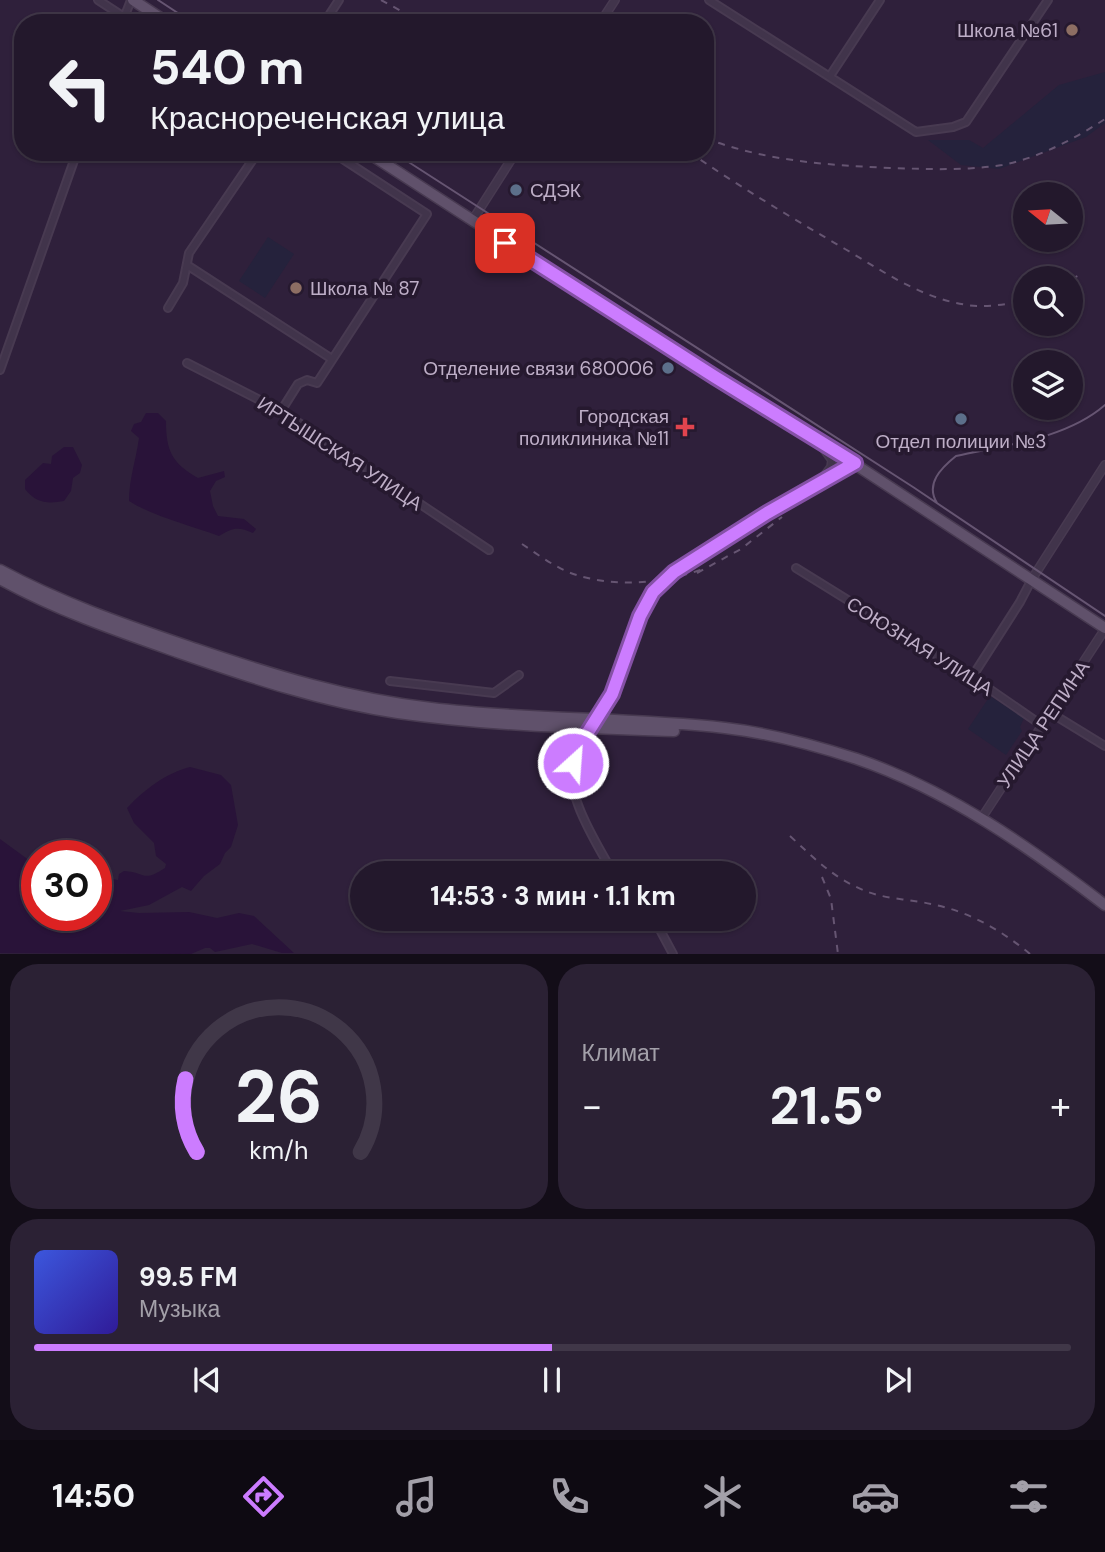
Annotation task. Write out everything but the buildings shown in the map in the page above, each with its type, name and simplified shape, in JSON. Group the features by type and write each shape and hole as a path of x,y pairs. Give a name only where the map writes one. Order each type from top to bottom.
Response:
{"main road":[{"path":"132,0 154,14"},
{"path":"381,161 715,377 855,463 1105,628"},
{"path":"0,569 40,591 87,611 285,678 359,696 428,708 594,724"},
{"path":"0,579 92,622 216,665 311,694 396,713 452,720 725,728 806,744 857,759 905,778 981,819 1105,905"}],"street":[{"path":"98,0 116,14"},
{"path":"709,0 916,132 953,127 966,122 1048,0"},
{"path":"830,76 880,0"},
{"path":"0,370 74,161"},
{"path":"168,308 183,283 189,253 252,161"},
{"path":"281,411 298,384 307,380 317,383 427,214 346,161"},
{"path":"472,221 510,161"},
{"path":"187,265 332,359"},
{"name":"ИРТЫШСКАЯ УЛИЦА","path":"187,363 281,411 489,550"},
{"path":"815,438 832,460 831,467 819,482"},
{"path":"606,861 589,830 573,789 572,773 576,753 612,694 640,616 653,592 674,572 819,482 855,463"},
{"path":"972,677 1105,465"},
{"name":"СОЮЗНАЯ УЛИЦА","path":"796,568 972,677 1043,726"},
{"name":"УЛИЦА РЕПИНА","path":"981,819 1105,628"},
{"path":"390,681 494,693 519,675"},
{"path":"1051,713 1105,746"},
{"path":"661,931 673,954"}],"shaded area":[{"path":"1105,72 1105,123 1086,137 999,169 961,165 928,140 969,140 983,148 1059,85"},
{"path":"268,237 294,254 265,298 239,281"},
{"path":"146,413 158,413 166,421 169,448 182,467 198,478 224,471 225,477 216,481 210,491 213,506 218,516 244,519 256,529 253,533 235,529 219,536 160,516 129,501 139,438 131,431 134,424 141,422"},
{"path":"64,447 73,447 82,465 80,473 73,478 71,491 64,501 38,500 25,489 25,480 43,463 51,464 52,456"},
{"path":"990,696 1024,718 1020,727 1022,731 1006,755 968,729"},
{"path":"190,767 221,775 231,785 238,825 231,847 220,864 204,876 191,891 182,887 149,905 120,911 189,912 217,918 239,913 254,916 294,953 282,953 252,944 215,952 205,948 191,954 0,953 0,839 21,854 21,931 112,931 112,879 118,880 119,874 124,871 144,876 152,875 165,868 166,864 156,856 154,843 134,823 127,808 172,773"}],"tram line":[{"path":"158,0 179,14"},
{"path":"407,161 913,487 1105,616"},
{"path":"937,503 933,489 936,477 956,456 1054,433 1089,417 1105,405"}],"railway":[{"path":"381,0 407,14"},
{"path":"714,141 773,157 819,163 960,169 1002,165 1029,158 1069,140 1105,119"},
{"path":"702,161 786,214 918,290 950,302 974,306 1013,303"},
{"path":"697,573 741,549 782,517"},
{"path":"522,544 568,572 602,581 655,581 706,568"},
{"path":"790,836 824,866 852,885 879,895 958,911 996,929 1030,954"},
{"path":"822,877 831,899 838,954"}],"place":[{"name":"Школа №61","path":"1072,30"},
{"name":"СДЭК","path":"516,190"},
{"name":"Школа № 87","path":"296,288"},
{"name":"Отделение связи 680006","path":"668,368"},
{"name":"Отдел полиции №3","path":"961,419"},
{"name":"Городская поликлиника №11","path":"685,427"}],"route":[{"path":"505,243 855,463 767,513 674,572 653,592 640,616 612,694 578,748 573,763"}]}
